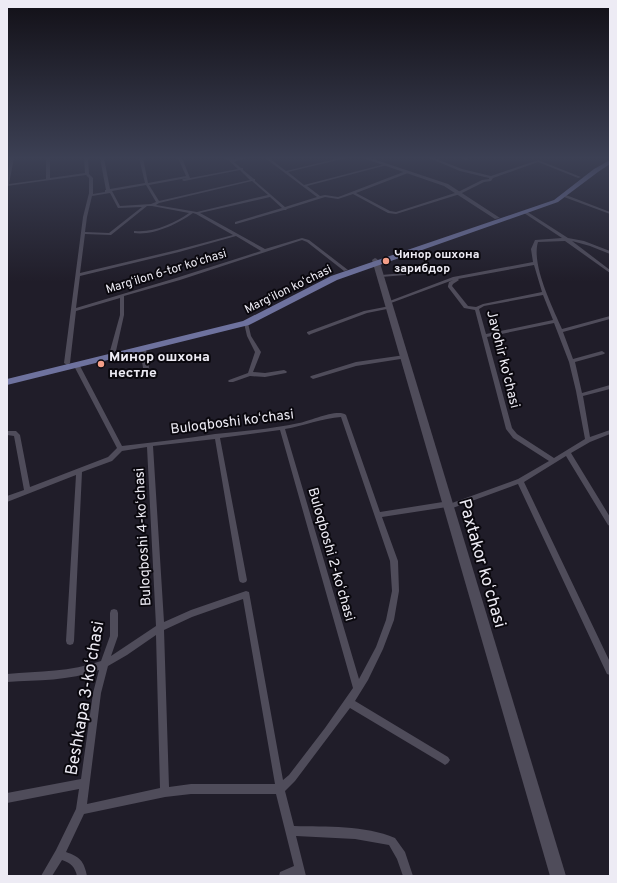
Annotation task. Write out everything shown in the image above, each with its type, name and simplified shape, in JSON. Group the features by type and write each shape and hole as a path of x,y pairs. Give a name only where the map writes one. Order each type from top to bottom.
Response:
{"main road":[{"name":"Margʻilon koʻchasi","path":"7,382 77,366 246,323 322,284 376,261 549,199"},
{"name":"Margʻilon koʻchasi","path":"7,377 238,321 262,311 313,284 346,270 525,212 558,199"},
{"name":"Paxtakor koʻchasi","path":"376,261 558,876"}],"street":[{"path":"67,363 84,233 90,199"},
{"path":"114,199 119,207 152,205 170,199"},
{"path":"135,232 140,233 164,227 195,213 256,199"},
{"path":"274,199 285,209"},
{"path":"236,223 316,199"},
{"path":"365,199 389,212 394,213 439,199"},
{"path":"466,199 496,218"},
{"path":"574,199 610,213"},
{"path":"152,205 195,213"},
{"path":"84,233 110,234 145,206"},
{"path":"525,212 566,239 610,272"},
{"name":"Margʻilon 6-tor koʻchasi","path":"195,213 265,251"},
{"name":"Margʻilon 6-tor koʻchasi","path":"79,275 178,252 237,235"},
{"name":"Margʻilon 6-tor koʻchasi","path":"74,310 304,239 346,270"},
{"path":"588,440 572,361 535,265 533,246 536,241 566,239 588,242 610,253"},
{"path":"309,333 366,312 390,305 442,282 470,274 535,265"},
{"path":"466,307 450,286 454,281 535,265"},
{"path":"381,276 405,274 430,266"},
{"path":"442,282 460,304 477,309"},
{"name":"Javohir ko'chasi","path":"545,293 483,305 477,309 509,429 515,436 554,461"},
{"path":"113,351 122,315 122,296"},
{"path":"561,330 610,317"},
{"path":"484,336 556,321"},
{"path":"246,323 249,336 258,352 250,374"},
{"path":"143,349 147,374"},
{"path":"572,361 602,353"},
{"path":"313,377 356,364 405,357"},
{"path":"7,499 110,459 120,449 77,366"},
{"path":"231,381 250,374 265,375 284,372"},
{"path":"580,395 610,386"},
{"name":"Buloqboshi koʻchasi","path":"120,449 282,428 317,421 337,414 343,415 345,417 379,515"},
{"name":"Buloqboshi 2-koʻchasi","path":"282,428 357,688"},
{"path":"82,810 165,792 191,790 280,789 292,778 349,702 379,651 389,628 395,595 396,571 379,515 449,505 520,481 588,440 610,432"},
{"path":"7,433 14,433 17,435 27,491"},
{"path":"217,436 243,580"},
{"name":"Buloqboshi 4-koʻchasi","path":"150,444 160,628 165,792"},
{"path":"567,452 610,523"},
{"path":"70,641 79,472"},
{"path":"520,481 610,671"},
{"path":"7,678 52,676 84,670 104,664 160,628 176,620 246,594 280,789 300,872 284,876"},
{"name":"Beshkapa 3-koʻchasi","path":"46,876 60,854 82,810 97,693 104,664 114,636 114,613"},
{"path":"349,702 445,760"},
{"path":"7,798 85,783"},
{"path":"290,831 346,834 383,838 392,841 401,856 408,876"},
{"path":"60,854 78,862 82,876"}],"place":[{"name":"Чинор ошхона зарибдор","path":"386,261"},
{"name":"Минор ошхона нестле","path":"101,364"}]}
